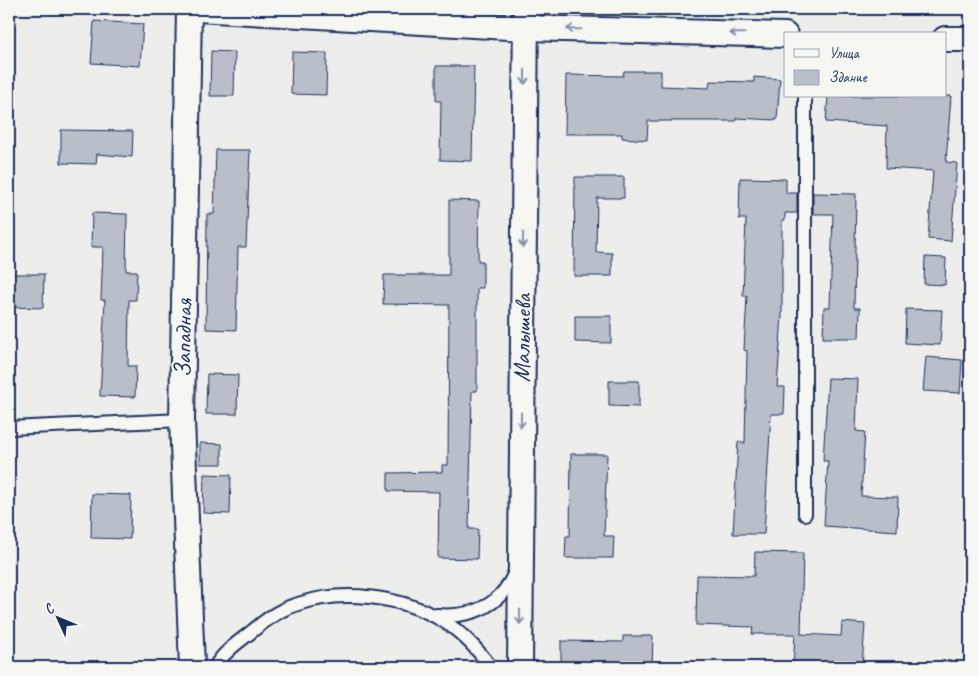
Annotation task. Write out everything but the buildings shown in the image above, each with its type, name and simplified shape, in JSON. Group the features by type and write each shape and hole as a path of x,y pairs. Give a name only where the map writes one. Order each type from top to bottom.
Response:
{"street":[{"name":"Западная","path":"188,9 182,420 192,667"},
{"path":"198,9 526,18 784,35"},
{"name":"Малышева","path":"520,667 526,18"},
{"path":"946,39 970,39"}],"lane":[{"path":"805,514 806,98"},
{"path":"9,428 182,420"},
{"path":"215,667 238,642 260,624 295,604 348,596 383,599 431,614 457,616 475,612 490,604 509,584 516,571 520,552"},
{"path":"431,614 459,632 491,667"}]}
